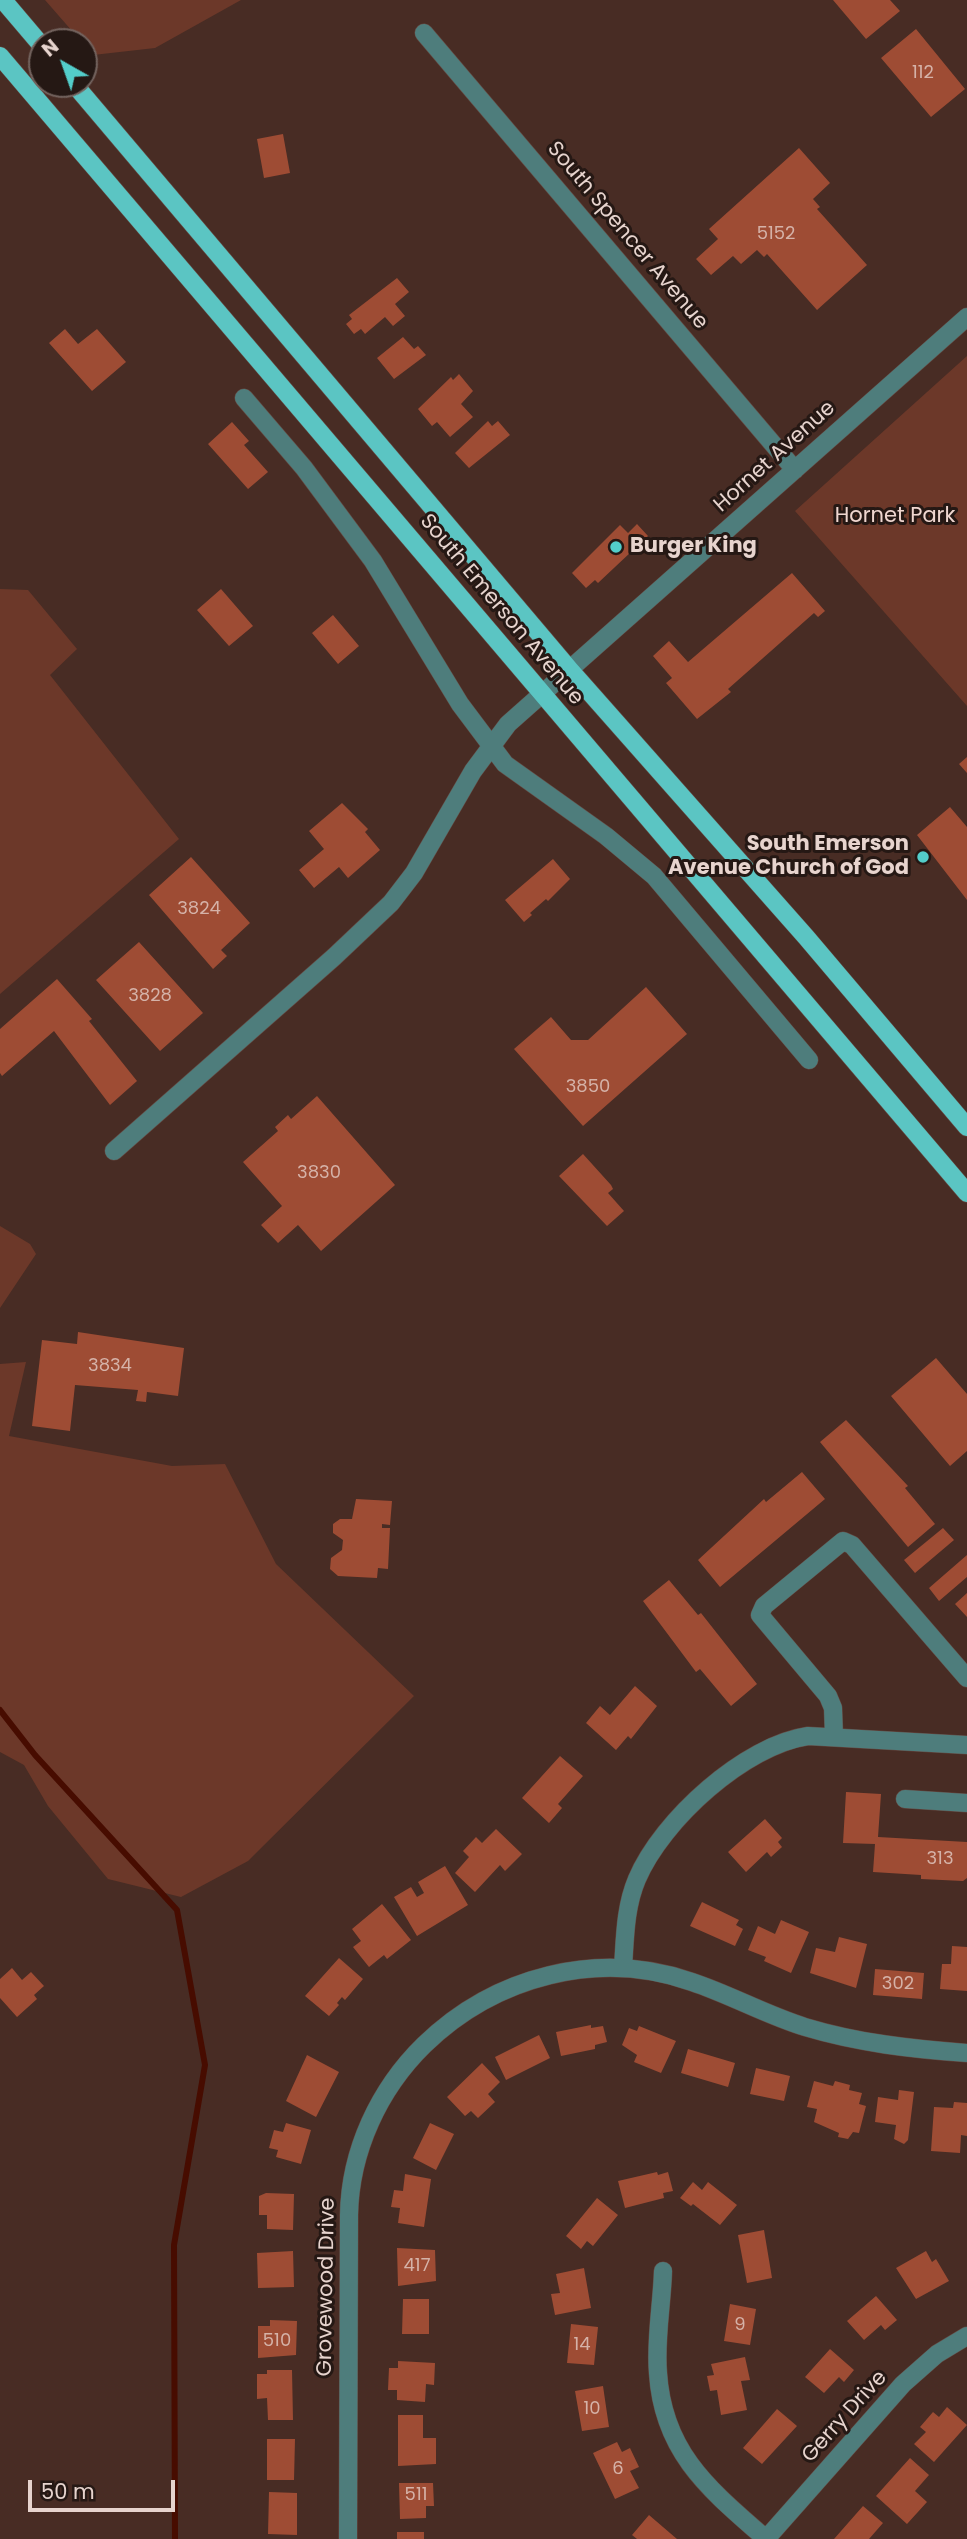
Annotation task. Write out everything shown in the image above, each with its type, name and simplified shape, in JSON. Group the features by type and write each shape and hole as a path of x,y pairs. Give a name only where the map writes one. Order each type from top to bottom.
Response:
{"main road":[{"path":"3,0 28,29"},
{"name":"South Emerson Avenue","path":"0,56 967,1193"},
{"name":"South Emerson Avenue","path":"86,98 570,670 806,936 967,1127"}],"street":[{"name":"South Spencer Avenue","path":"424,33 795,470"},
{"name":"Hornet Avenue","path":"114,1151 334,957 391,903 414,873 491,746 508,724 967,317"},
{"path":"244,398 304,468 373,561 460,704 513,772 606,836 660,882 809,1060"},
{"path":"834,1736 833,1708 828,1696 760,1615 764,1606 843,1541 852,1545 967,1678"},
{"path":"623,1968 626,1924 637,1880 671,1826 756,1753 787,1739 834,1736 967,1745"},
{"path":"905,1799 967,1803"},
{"name":"Grovewood Drive","path":"348,2539 349,2205 357,2158 369,2123 403,2067 462,2012 503,1990 548,1975 585,1969 623,1968 694,1982 770,2015 839,2036 902,2048 967,2053"},
{"path":"663,2271 658,2374 670,2429 699,2478 766,2539"},
{"name":"Gerry Drive","path":"766,2539 903,2384 937,2354 967,2336"}],"green space":[{"path":"45,0 241,0 155,48 98,54 98,28 69,28"},
{"name":"Hornet Park","path":"967,356 967,706 795,511"},
{"path":"0,589 28,590 77,649 50,675 179,839 0,994"},
{"path":"0,1226 30,1244 36,1254 0,1308"},
{"path":"26,1362 9,1436 172,1466 225,1464 276,1564 414,1696 248,1861 181,1897 108,1879 48,1806 24,1765 0,1752 0,1364"}],"building":[{"path":"833,0 890,0 900,11 866,39"},
{"path":"916,29 965,89 931,117 881,58"},
{"path":"283,134 290,173 264,178 257,139"},
{"path":"799,148 830,183 813,199 820,207 817,209 867,265 817,310 767,254 764,257 757,250 741,264 733,256 711,275 696,259 718,239 709,229"},
{"path":"397,278 409,292 395,304 405,316 393,326 385,317 365,334 361,329 354,334 346,324 352,319 349,315"},
{"path":"65,329 78,344 97,329 126,362 92,391 49,343"},
{"path":"403,337 414,349 418,346 426,355 394,379 377,358"},
{"path":"459,374 473,391 461,404 473,417 450,437 437,422 432,426 418,409 451,377 453,380"},
{"path":"488,421 492,426 498,421 510,435 469,468 455,453"},
{"path":"232,422 249,441 244,445 268,472 248,489 208,444"},
{"name":"Burger King","path":"637,524 648,536 598,583 595,580 586,588 572,573 620,525 628,533"},
{"path":"792,573 825,611 818,617 814,613 728,689 731,692 697,719 666,683 672,678 653,656 669,641 688,662"},
{"path":"221,589 253,626 229,646 197,610"},
{"path":"333,615 359,646 338,664 312,633"},
{"path":"967,757 967,773 959,764"},
{"path":"342,803 368,829 365,832 380,850 348,878 339,867 314,888 299,870 324,849 309,831"},
{"path":"950,807 967,827 967,900 917,835"},
{"path":"191,857 250,923 221,950 227,956 213,969 149,895"},
{"path":"553,859 570,879 548,901 546,899 530,913 532,915 524,922 505,900"},
{"path":"139,942 203,1013 160,1051 96,980"},
{"path":"57,979 92,1019 89,1021 137,1081 110,1105 54,1031 2,1076 0,1073 0,1029"},
{"path":"646,987 687,1034 583,1126 514,1049 551,1017 571,1040 588,1040"},
{"path":"317,1096 395,1185 321,1251 298,1225 278,1243 261,1225 282,1206 243,1162 278,1131 275,1127 288,1115 291,1119"},
{"path":"583,1154 611,1185 613,1189 608,1193 624,1211 607,1226 559,1176"},
{"path":"78,1332 184,1348 178,1396 147,1392 146,1402 136,1401 138,1390 75,1385 70,1431 32,1426 42,1340 77,1344"},
{"path":"936,1358 967,1394 967,1451 950,1466 891,1396"},
{"path":"846,1420 908,1486 905,1488 935,1524 908,1547 820,1442"},
{"path":"802,1472 825,1499 720,1587 698,1560 764,1499 766,1502"},
{"path":"356,1499 392,1501 390,1525 382,1524 382,1528 390,1528 388,1569 378,1568 377,1578 338,1576 330,1569 331,1558 342,1550 343,1540 333,1533 333,1524 340,1519 352,1519"},
{"path":"943,1528 954,1540 915,1573 904,1560"},
{"path":"967,1555 967,1577 939,1601 929,1588"},
{"path":"669,1580 698,1615 701,1613 757,1684 731,1706 700,1669 696,1672 643,1601"},
{"path":"967,1593 967,1617 955,1604"},
{"path":"635,1686 657,1706 631,1739 628,1736 616,1750 586,1723 600,1706 610,1715"},
{"path":"560,1756 583,1776 558,1804 562,1808 549,1823 522,1798"},
{"path":"846,1792 881,1794 878,1837 967,1842 967,1878 963,1881 921,1879 921,1875 873,1872 875,1844 843,1843"},
{"path":"765,1819 782,1838 778,1842 782,1847 771,1857 767,1852 746,1872 728,1852"},
{"path":"496,1829 522,1854 505,1871 500,1865 475,1892 455,1873 469,1857 463,1851 476,1837 482,1843"},
{"path":"445,1866 468,1905 417,1936 394,1897 411,1887 417,1897 424,1893 418,1882"},
{"path":"702,1902 739,1920 736,1925 743,1929 735,1946 690,1926"},
{"path":"382,1904 411,1940 387,1959 384,1955 369,1967 353,1947 361,1941 352,1929"},
{"path":"781,1920 809,1932 791,1973 764,1961 766,1957 748,1950 758,1926 775,1934"},
{"path":"839,1937 867,1944 856,1988 810,1973 816,1948 835,1952"},
{"path":"952,1946 967,1947 967,1991 940,1989 942,1964 951,1964"},
{"path":"339,1958 363,1979 345,2000 342,1997 329,2016 305,1996"},
{"path":"12,1968 22,1980 31,1972 44,1986 34,1995 37,1999 17,2017 0,1998 0,1979"},
{"path":"875,1969 924,1973 922,1999 873,1995"},
{"path":"591,2025 591,2028 603,2026 607,2042 595,2045 595,2049 561,2056 556,2032"},
{"path":"639,2026 676,2041 661,2073 634,2062 637,2055 622,2045 629,2028 637,2031"},
{"path":"539,2035 550,2058 506,2080 495,2057"},
{"path":"688,2049 735,2063 728,2087 681,2073"},
{"path":"307,2055 339,2072 316,2117 286,2101"},
{"path":"482,2063 500,2082 488,2094 495,2102 478,2118 471,2111 465,2116 447,2097"},
{"path":"756,2068 790,2076 784,2101 750,2094"},
{"path":"814,2081 833,2086 835,2081 850,2085 849,2090 862,2093 859,2104 866,2106 859,2133 853,2132 848,2139 838,2137 839,2133 814,2122 817,2109 807,2107"},
{"path":"899,2090 914,2092 908,2140 904,2144 894,2139 896,2125 875,2122 878,2097 898,2100"},
{"path":"954,2102 967,2103 967,2136 961,2135 960,2153 931,2151 934,2107 953,2108"},
{"path":"286,2123 311,2130 301,2164 276,2157 278,2150 269,2148 274,2130 283,2132"},
{"path":"430,2123 454,2134 436,2170 413,2158"},
{"path":"657,2172 658,2175 668,2172 673,2191 663,2193 664,2198 625,2208 618,2181"},
{"path":"405,2174 431,2179 424,2227 398,2223 400,2208 391,2207 394,2190 403,2191"},
{"path":"693,2182 702,2190 708,2182 737,2205 720,2225 693,2204 691,2206 680,2198"},
{"path":"266,2193 294,2194 293,2230 267,2229 267,2215 259,2215 259,2196"},
{"path":"597,2198 618,2215 593,2246 587,2241 581,2249 566,2236"},
{"path":"764,2230 772,2278 747,2283 738,2235"},
{"path":"397,2248 435,2250 436,2281 398,2286"},
{"path":"293,2251 294,2287 258,2288 257,2253"},
{"path":"926,2251 932,2262 936,2259 949,2281 916,2299 896,2268"},
{"path":"584,2268 591,2308 555,2315 551,2294 560,2293 556,2274"},
{"path":"876,2296 897,2320 885,2330 881,2325 864,2340 847,2321"},
{"path":"403,2299 429,2299 429,2334 402,2334"},
{"path":"730,2304 756,2309 750,2345 724,2341"},
{"path":"270,2320 297,2321 296,2355 258,2358 258,2326 270,2326"},
{"path":"571,2324 598,2327 594,2365 567,2363"},
{"path":"830,2349 854,2370 844,2382 839,2377 824,2393 805,2377"},
{"path":"745,2357 750,2380 741,2381 747,2410 721,2415 717,2390 710,2391 707,2376 714,2375 711,2364"},
{"path":"398,2361 435,2363 434,2385 426,2384 425,2402 397,2400 397,2390 388,2390 389,2368 398,2368"},
{"path":"267,2370 292,2370 293,2420 268,2420 267,2398 257,2399 257,2374 267,2374"},
{"path":"603,2386 609,2427 582,2431 575,2391"},
{"path":"947,2407 967,2425 934,2462 914,2444 926,2432 920,2427 933,2412 939,2417"},
{"path":"777,2409 797,2426 762,2464 743,2448"},
{"path":"398,2415 423,2415 423,2438 436,2438 436,2464 398,2466"},
{"path":"267,2439 295,2439 294,2480 267,2480"},
{"path":"617,2442 622,2452 630,2448 639,2467 630,2471 639,2488 615,2499 593,2453"},
{"path":"910,2458 929,2475 915,2491 927,2502 907,2524 876,2496"},
{"path":"399,2483 433,2483 434,2506 426,2506 426,2518 400,2519"},
{"path":"269,2492 297,2493 297,2535 268,2534"},
{"path":"863,2506 883,2523 869,2539 834,2539"},
{"path":"649,2515 677,2539 637,2539 632,2535"},
{"path":"397,2532 424,2532 424,2539 397,2539"}],"waterway":[{"path":"0,1710 35,1755 177,1910 205,2065 174,2245 175,2539"}],"place":[{"name":"Burger King","path":"616,547"},
{"name":"South Emerson Avenue Church of God","path":"923,857"}]}
